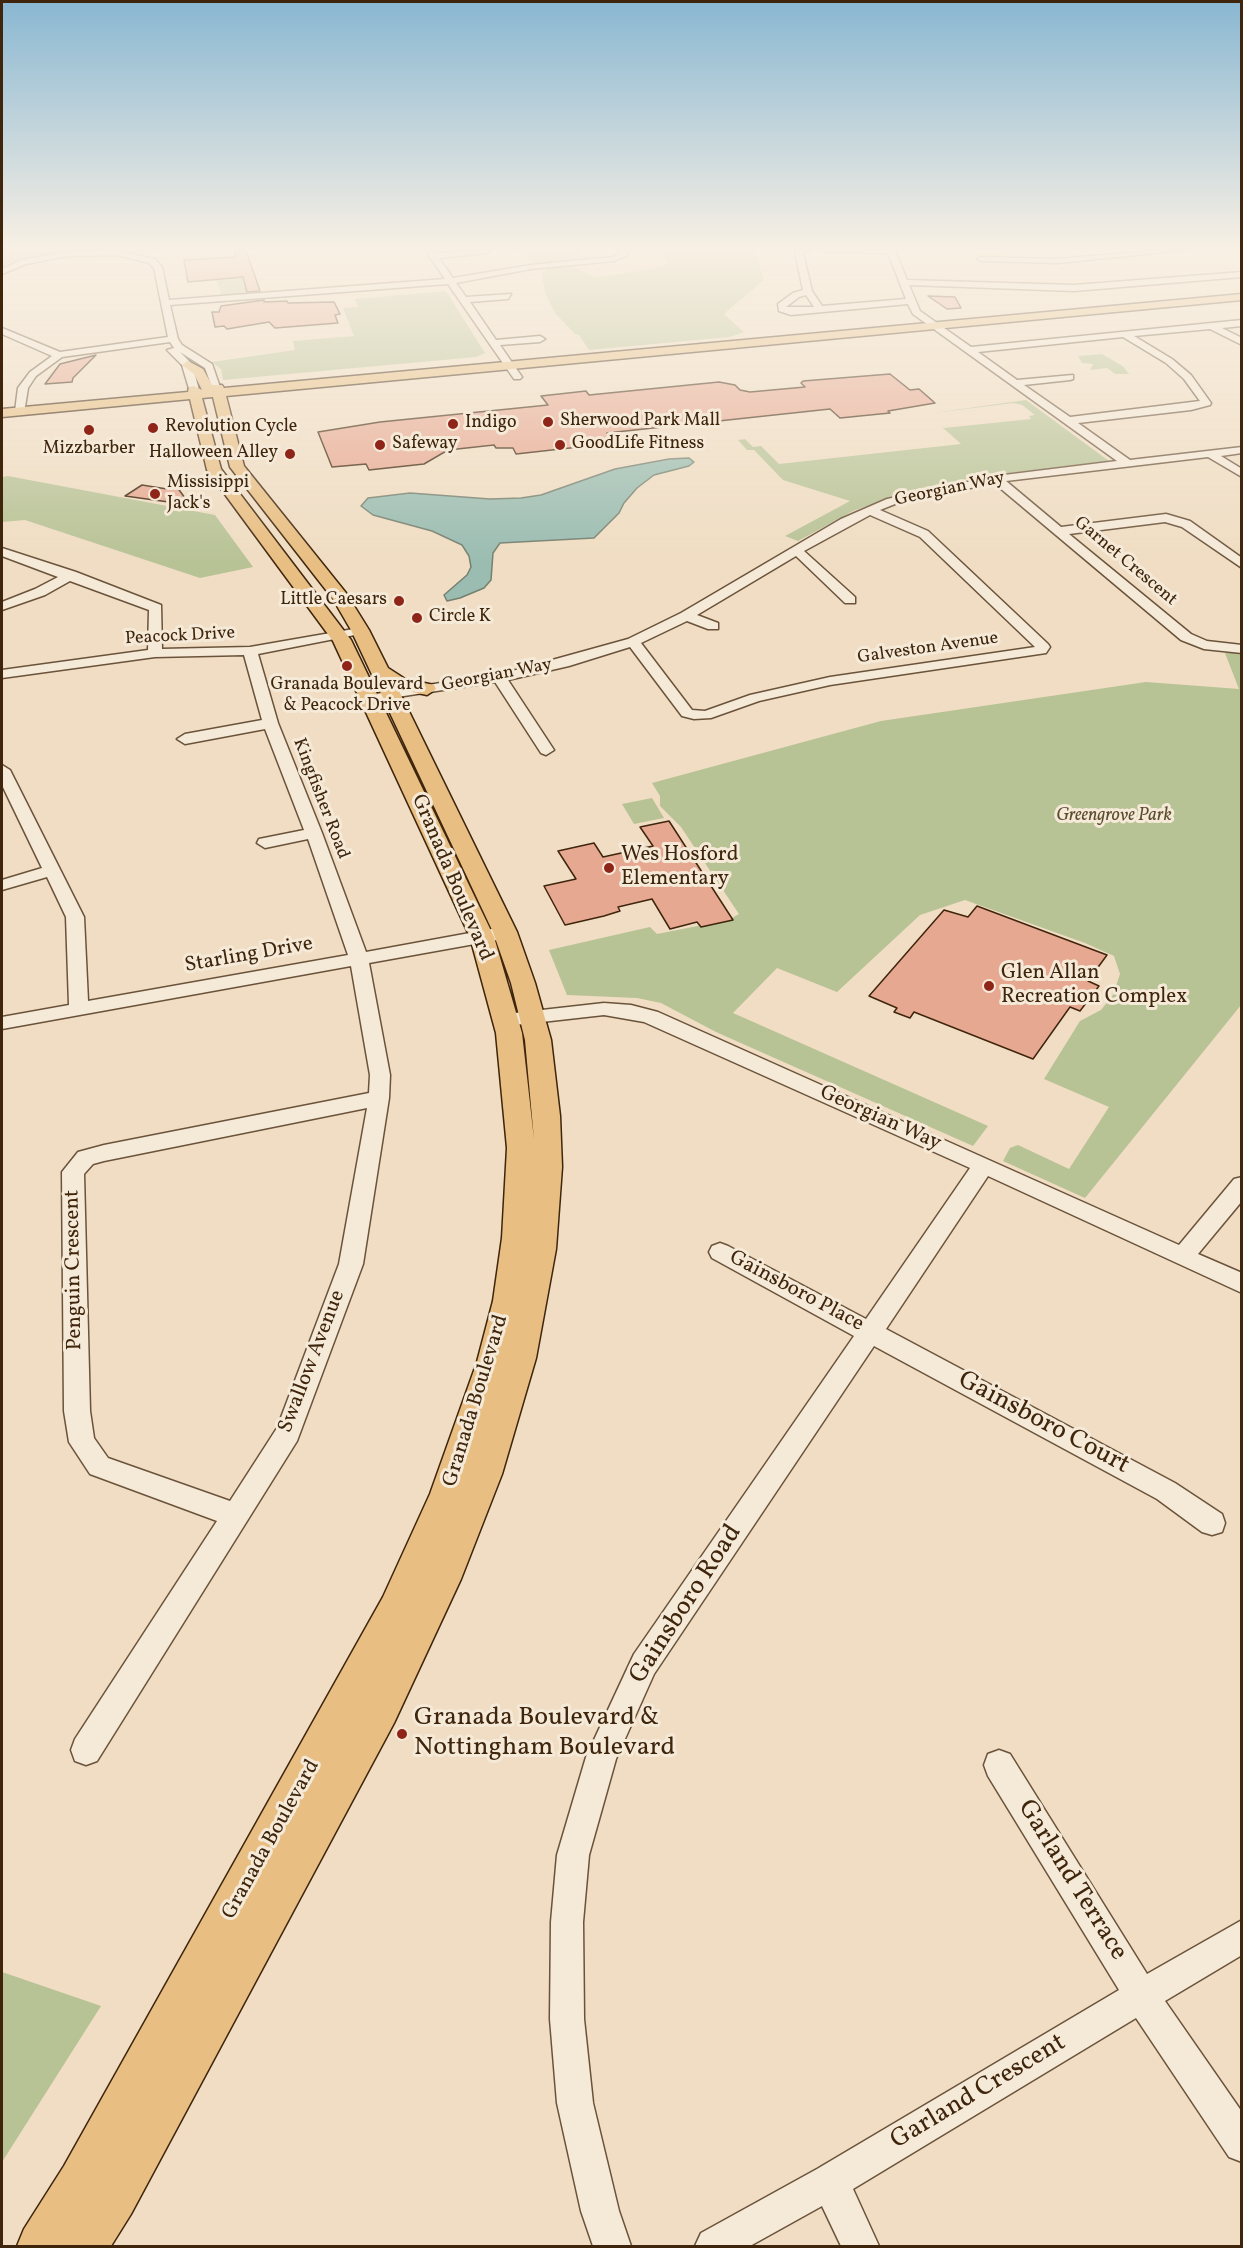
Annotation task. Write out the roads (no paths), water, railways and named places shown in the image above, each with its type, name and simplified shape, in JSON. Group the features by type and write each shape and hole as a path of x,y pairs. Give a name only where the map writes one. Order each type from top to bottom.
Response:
{"main road":[{"path":"206,391 566,355"},
{"path":"2,413 20,409 505,360"},
{"path":"188,365 199,372 206,391"},
{"name":"Granada Boulevard","path":"84,2247 126,2177 380,1708 448,1567 486,1474 520,1358 541,1250 548,1167 547,1116 494,934 402,719 360,630 340,597 237,467 206,391"},
{"name":"Granada Boulevard","path":"206,391 209,457 222,484 338,634 494,934"},
{"path":"2,408 20,409"},
{"path":"379,671 399,684 427,689"},
{"path":"402,719 408,702 427,689"},
{"name":"Granada Boulevard","path":"41,2247 81,2182 366,1668 447,1494 493,1362 508,1301 517,1238 521,1148 515,1083 519,1018"}],"street":[{"path":"20,409 23,388 27,382 59,355"},
{"path":"178,355 188,365"},
{"path":"190,355 208,366 206,391"},
{"path":"502,355 505,360 513,355"},
{"path":"974,355 1127,463"},
{"path":"1066,421 1202,406 1206,403 1188,376 1159,355"},
{"path":"1012,383 1070,377"},
{"name":"Georgian Way","path":"370,699 499,677 564,663 633,642 686,616 869,510 920,493 996,479 1242,450"},
{"path":"1209,453 1242,474"},
{"name":"Garnet Crescent","path":"996,479 1192,641 1204,645 1242,648"},
{"name":"Galveston Avenue","path":"633,642 687,713 694,715 705,715 755,698 830,681 1041,650 1043,647 1037,641 924,534 869,510"},
{"path":"1060,531 1166,518 1186,524 1242,564"},
{"path":"797,550 850,600"},
{"path":"2,552 156,608 155,653"},
{"path":"2,606 40,592 70,575"},
{"path":"686,616 712,626"},
{"name":"Peacock Drive","path":"2,675 155,653 250,651 360,630"},
{"name":"Kingfisher Road","path":"250,651 270,723 314,833 359,959"},
{"path":"499,677 546,750"},
{"path":"185,739 270,723"},
{"path":"2,770 75,917 79,1010"},
{"path":"265,843 314,833"},
{"path":"2,885 53,870"},
{"name":"Starling Drive","path":"2,1023 494,934"},
{"name":"Swallow Avenue","path":"86,1750 288,1433 351,1264 379,1098 380,1075 359,959"},
{"name":"Georgian Way","path":"519,1018 604,1009 632,1011 984,1165 1242,1284"},
{"name":"Penguin Crescent","path":"234,1515 99,1466 82,1442 77,1411 74,1172 86,1158 104,1153 379,1098"},
{"name":"Gainsboro Road","path":"612,2247 600,2211 575,2103 567,2019 567,1922 576,1845 602,1757 644,1664 984,1165"},
{"path":"1182,1257 1242,1185"},
{"name":"Gainsboro Place","path":"720,1252 871,1331"},
{"name":"Gainsboro Court","path":"871,1331 1166,1491 1212,1523"},
{"name":"Garland Terrace","path":"999,1765 1142,1997 1242,2144"},
{"name":"Garland Crescent","path":"714,2247 830,2182 1242,1936"},
{"path":"830,2182 860,2247"}],"water":[{"path":"689,458 694,462 689,466 654,475 637,488 619,513 594,538 500,543 493,553 491,580 484,588 447,601 444,595 467,575 471,567 469,556 462,545 432,531 373,515 361,506 368,498 410,493 490,499 521,498 541,495 615,469 669,459"}],"place":[{"name":"Sherwood Park Mall","path":"548,422"},
{"name":"Indigo","path":"453,424"},
{"name":"Revolution Cycle","path":"153,428"},
{"name":"Mizzbarber","path":"89,430"},
{"name":"Safeway","path":"380,445"},
{"name":"GoodLife Fitness","path":"560,445"},
{"name":"Halloween Alley","path":"290,454"},
{"name":"Missisippi Jack's","path":"155,494"},
{"name":"Little Caesars","path":"399,601"},
{"name":"Circle K","path":"417,618"},
{"name":"Granada Boulevard & Peacock Drive","path":"347,666"},
{"name":"Wes Hosford Elementary","path":"609,868"},
{"name":"Glen Allan Recreation Complex","path":"989,986"},
{"name":"Granada Boulevard & Nottingham Boulevard","path":"402,1734"}],"park label":[{"name":"Greengrove Park","path":"1114,817"}]}
